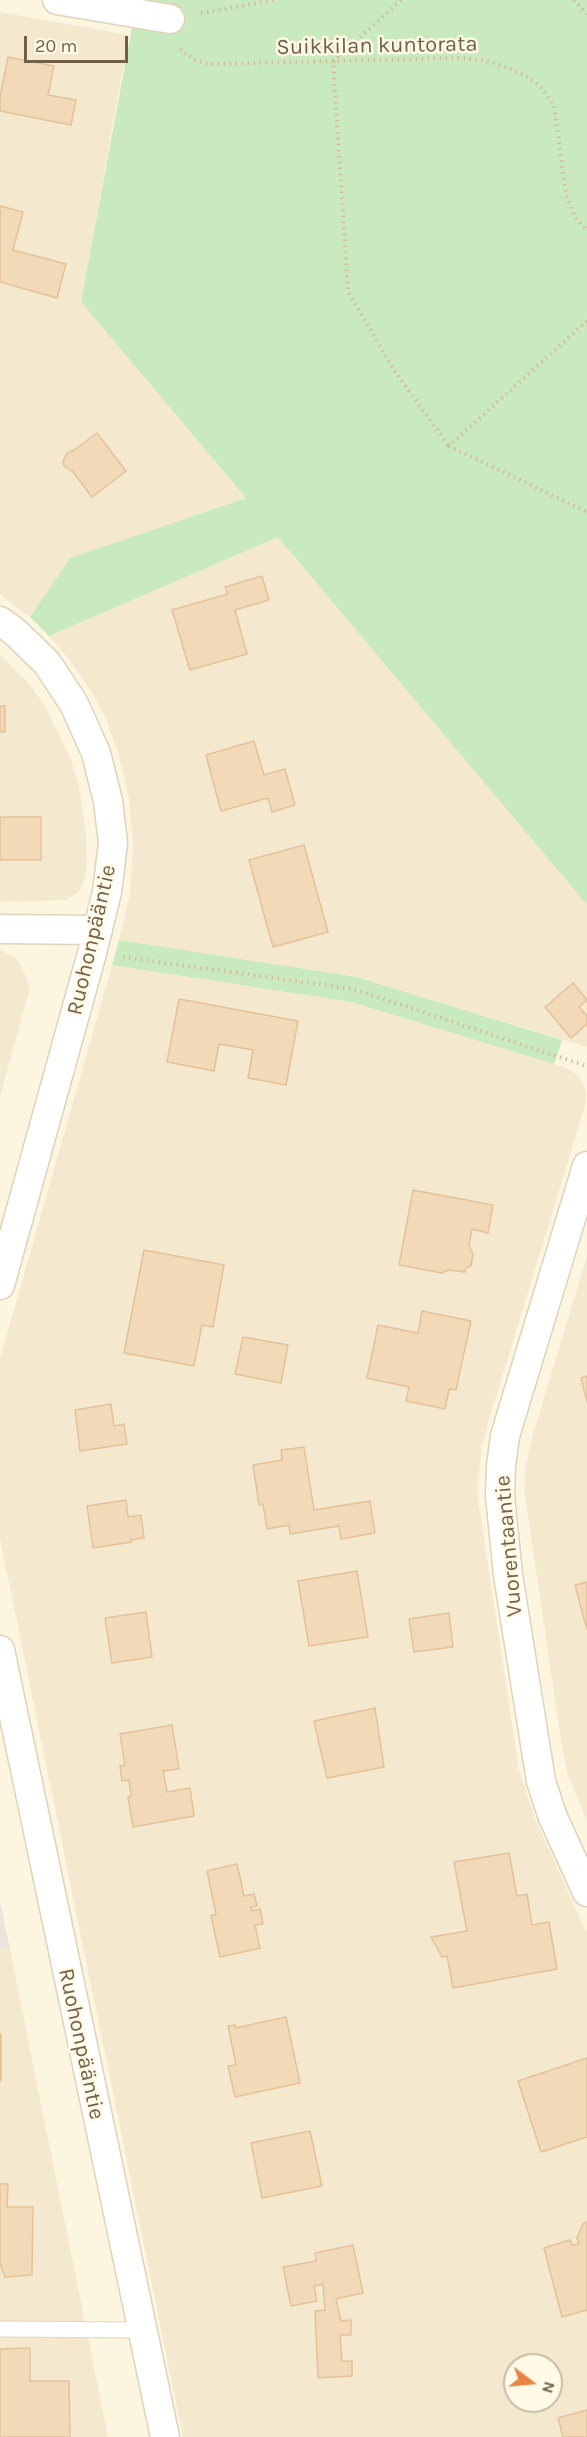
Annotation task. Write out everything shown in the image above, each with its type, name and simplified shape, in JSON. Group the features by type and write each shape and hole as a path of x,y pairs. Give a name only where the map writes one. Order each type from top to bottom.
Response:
{"street":[{"path":"57,0 170,19"},
{"name":"Ruohonpääntie","path":"0,621 47,663 62,683 86,729 96,753 108,801 113,843 108,892 0,1285"},
{"path":"0,929 95,941"},
{"name":"Vuorentaantie","path":"587,1166 505,1436 500,1486 508,1575 541,1781 552,1815 587,1892"},
{"name":"Ruohonpääntie","path":"0,1650 165,2437"}],"lane":[{"path":"0,2329 141,2330"}],"path":[{"path":"170,19 274,0"},
{"path":"401,0 333,62 348,292 394,370 449,446 587,512"},
{"path":"574,0 587,14"},
{"name":"Suikkilan kuntorata","path":"170,19 175,42 182,52 194,60 208,64 459,58 484,60 530,78 542,88 554,106 566,195 575,217 587,231"},
{"path":"449,446 587,321"},
{"path":"95,941 353,989 587,1066"}],"shaded area":[{"path":"0,12 129,35 81,302 246,498 70,558 30,617 0,594"},
{"path":"278,536 587,905 587,1047 357,977 119,940 130,893 133,845 129,799 119,755 107,721 91,691 49,636"},
{"path":"0,654 26,680 44,704 70,757 79,786 87,844 86,874 77,893 66,900 0,902"},
{"path":"0,950 15,958 21,965 29,991 0,1097"},
{"path":"112,965 351,1002 564,1067 575,1073 583,1082 586,1093 585,1106 482,1446 478,1498 519,1770 536,1821 587,1934 587,2437 183,2437 0,1539 0,1359"},
{"path":"587,1256 587,1822 568,1775 562,1747 524,1489 532,1437"},
{"path":"0,1901 10,1949 0,1949"},
{"path":"0,1949 10,1949 108,2437 0,2437"}],"green space":[{"path":"137,0 587,0 587,905 278,537 49,636 30,617 70,558 246,498 81,302"},
{"path":"119,940 357,977 562,1040 554,1064 351,1002 112,965"}],"building":[{"path":"8,57 54,66 48,95 76,100 71,125 0,111 0,97"},
{"path":"0,206 23,212 13,250 66,264 57,298 0,282"},
{"path":"97,433 126,471 92,497 73,472 64,466 63,461 67,453"},
{"path":"262,576 269,600 235,610 247,654 190,670 172,610 228,594 225,587"},
{"path":"0,706 5,706 5,732 0,732"},
{"path":"254,741 264,775 285,769 295,805 272,812 268,798 221,811 206,755"},
{"path":"0,817 41,817 41,860 0,860"},
{"path":"304,845 328,932 273,947 249,860"},
{"path":"573,983 587,1000 579,1007 587,1016 587,1024 571,1038 545,1007"},
{"path":"179,999 298,1021 286,1085 248,1078 253,1050 219,1044 214,1071 167,1062"},
{"path":"413,1190 493,1205 488,1233 472,1229 469,1246 473,1254 471,1266 466,1268 465,1272 448,1270 442,1273 399,1265"},
{"path":"144,1250 224,1265 213,1327 202,1325 194,1366 124,1353"},
{"path":"422,1311 471,1321 456,1390 449,1389 445,1409 406,1401 409,1387 367,1378 378,1325 418,1333"},
{"path":"243,1337 288,1345 281,1383 235,1374"},
{"path":"587,1376 587,1402 581,1378"},
{"path":"111,1404 114,1426 124,1424 127,1444 80,1451 75,1410"},
{"path":"304,1447 314,1510 370,1501 375,1533 341,1539 339,1526 290,1534 289,1525 267,1529 263,1504 259,1505 253,1465 282,1460 281,1450"},
{"path":"126,1500 128,1517 141,1515 144,1538 93,1548 87,1506"},
{"path":"357,1571 368,1637 309,1646 298,1581"},
{"path":"587,1582 587,1630 575,1585"},
{"path":"146,1612 152,1657 112,1663 105,1618"},
{"path":"449,1613 453,1647 414,1652 409,1619"},
{"path":"375,1708 384,1767 327,1778 314,1721"},
{"path":"172,1725 179,1769 163,1771 167,1792 190,1788 194,1816 133,1827 128,1797 131,1796 129,1780 122,1781 120,1766 125,1765 120,1734"},
{"path":"509,1853 517,1896 527,1894 532,1925 549,1922 557,1969 453,1988 447,1956 442,1957 431,1937 467,1931 454,1862"},
{"path":"237,1864 244,1896 254,1894 257,1906 251,1907 252,1911 260,1909 263,1924 255,1925 260,1948 220,1957 211,1916 216,1914 207,1871"},
{"path":"286,2017 300,2083 235,2097 228,2066 236,2065 228,2026 235,2025 236,2028"},
{"path":"1,2034 1,2081 0,2081"},
{"path":"587,2058 587,2137 541,2152 518,2081"},
{"path":"310,2131 322,2186 262,2198 251,2143"},
{"path":"0,2184 8,2184 7,2207 33,2207 32,2275 5,2277 0,2264"},
{"path":"587,2221 587,2310 562,2317 544,2248 570,2240 572,2245 579,2244 577,2238 583,2224"},
{"path":"353,2245 363,2293 336,2299 341,2321 351,2320 351,2335 340,2335 342,2361 352,2361 352,2376 318,2378 315,2311 325,2310 323,2284 314,2286 317,2301 291,2306 283,2267 316,2261 315,2253"},
{"path":"30,2348 30,2381 69,2381 70,2437 0,2437 0,2349"},
{"path":"587,2410 587,2437 563,2437 558,2418"}]}
